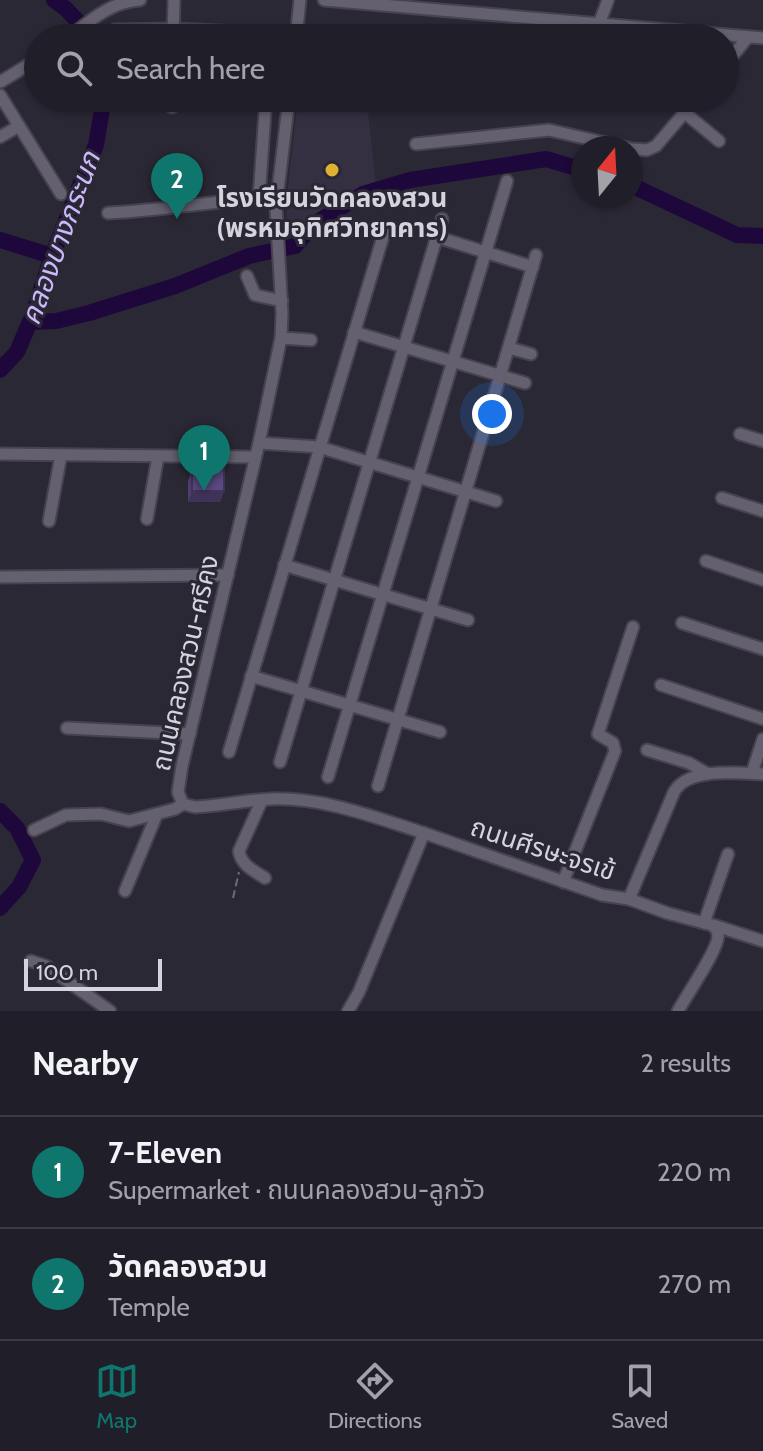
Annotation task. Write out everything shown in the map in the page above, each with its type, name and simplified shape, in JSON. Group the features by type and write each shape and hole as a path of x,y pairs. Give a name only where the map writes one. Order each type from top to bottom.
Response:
{"street":[{"path":"86,24 106,9 140,0"},
{"path":"173,24 174,0"},
{"path":"297,24 300,0"},
{"path":"324,0 599,24 608,0"},
{"path":"739,37 763,38"},
{"path":"739,48 748,37"},
{"path":"0,82 24,68"},
{"path":"0,95 61,194"},
{"path":"259,198 265,112"},
{"name":"ถนนคลองสวน-ศรีคง","path":"287,112 277,197 281,338 178,792 183,804 204,807 262,800 311,801 360,812 424,833"},
{"path":"643,149 652,149 685,113 719,141"},
{"path":"0,137 19,126"},
{"path":"416,144 543,130 572,136"},
{"path":"328,777 507,181"},
{"path":"108,213 163,210 218,200 277,197"},
{"path":"280,762 442,219"},
{"path":"229,752 385,230"},
{"path":"378,786 535,261 486,252 437,237"},
{"path":"247,276 255,295 282,301"},
{"path":"354,332 525,383"},
{"path":"281,338 311,340"},
{"path":"509,348 531,354"},
{"path":"740,434 763,441"},
{"path":"259,443 319,447 496,501"},
{"path":"0,454 255,457"},
{"path":"49,521 61,455"},
{"path":"147,519 158,456"},
{"path":"722,498 763,511"},
{"path":"706,561 763,580"},
{"path":"284,565 468,620"},
{"path":"0,577 228,575"},
{"path":"682,623 763,649"},
{"path":"563,882 615,751 613,743 598,734 633,627"},
{"path":"251,676 440,732"},
{"path":"661,685 763,719"},
{"path":"67,728 190,734"},
{"path":"757,774 763,739"},
{"path":"647,750 689,763 708,775"},
{"name":"ถนนศีรษะจรเข้","path":"424,833 602,895 629,899 678,784 690,776 757,774"},
{"path":"262,800 239,851 241,859 265,878"},
{"path":"34,830 73,814 101,814 123,821 175,809 183,804"},
{"path":"125,891 157,814"},
{"path":"348,1011 359,992 424,833"},
{"path":"708,924 728,854"},
{"path":"629,899 763,941"},
{"path":"678,1011 716,943 717,933 708,924"},
{"path":"31,961 46,966 110,1011"}],"path":[{"path":"233,898 241,859"}],"shaded area":[{"name":"โรงเรียนวัดคลองสวน (พรหมอุทิศวิทยาคาร)","path":"296,112 368,112 376,184 322,211 286,237 287,195"}],"building":[{"path":"224,469 224,491 192,491 192,470"}],"waterway":[{"name":"คลองบางกระนก","path":"54,0 80,24"},
{"name":"คลองบางกระนก","path":"0,370 17,352 32,317 52,256 96,145 102,112"},
{"path":"30,322 56,321 89,313 175,286 249,256 295,246 314,224 363,194 410,180 546,159 571,166"},
{"path":"643,191 737,235 763,236"},
{"path":"0,240 52,256"},
{"name":"คลองบางกระนก","path":"0,811 17,828 33,860 19,887 0,908"}],"place":[{"name":"โรงเรียนวัดคลองสวน (พรหมอุทิศวิทยาคาร)","path":"332,170"},
{"name":"วัดคลองสวน","path":"177,219"},
{"name":"7-Eleven","path":"204,491"}]}
